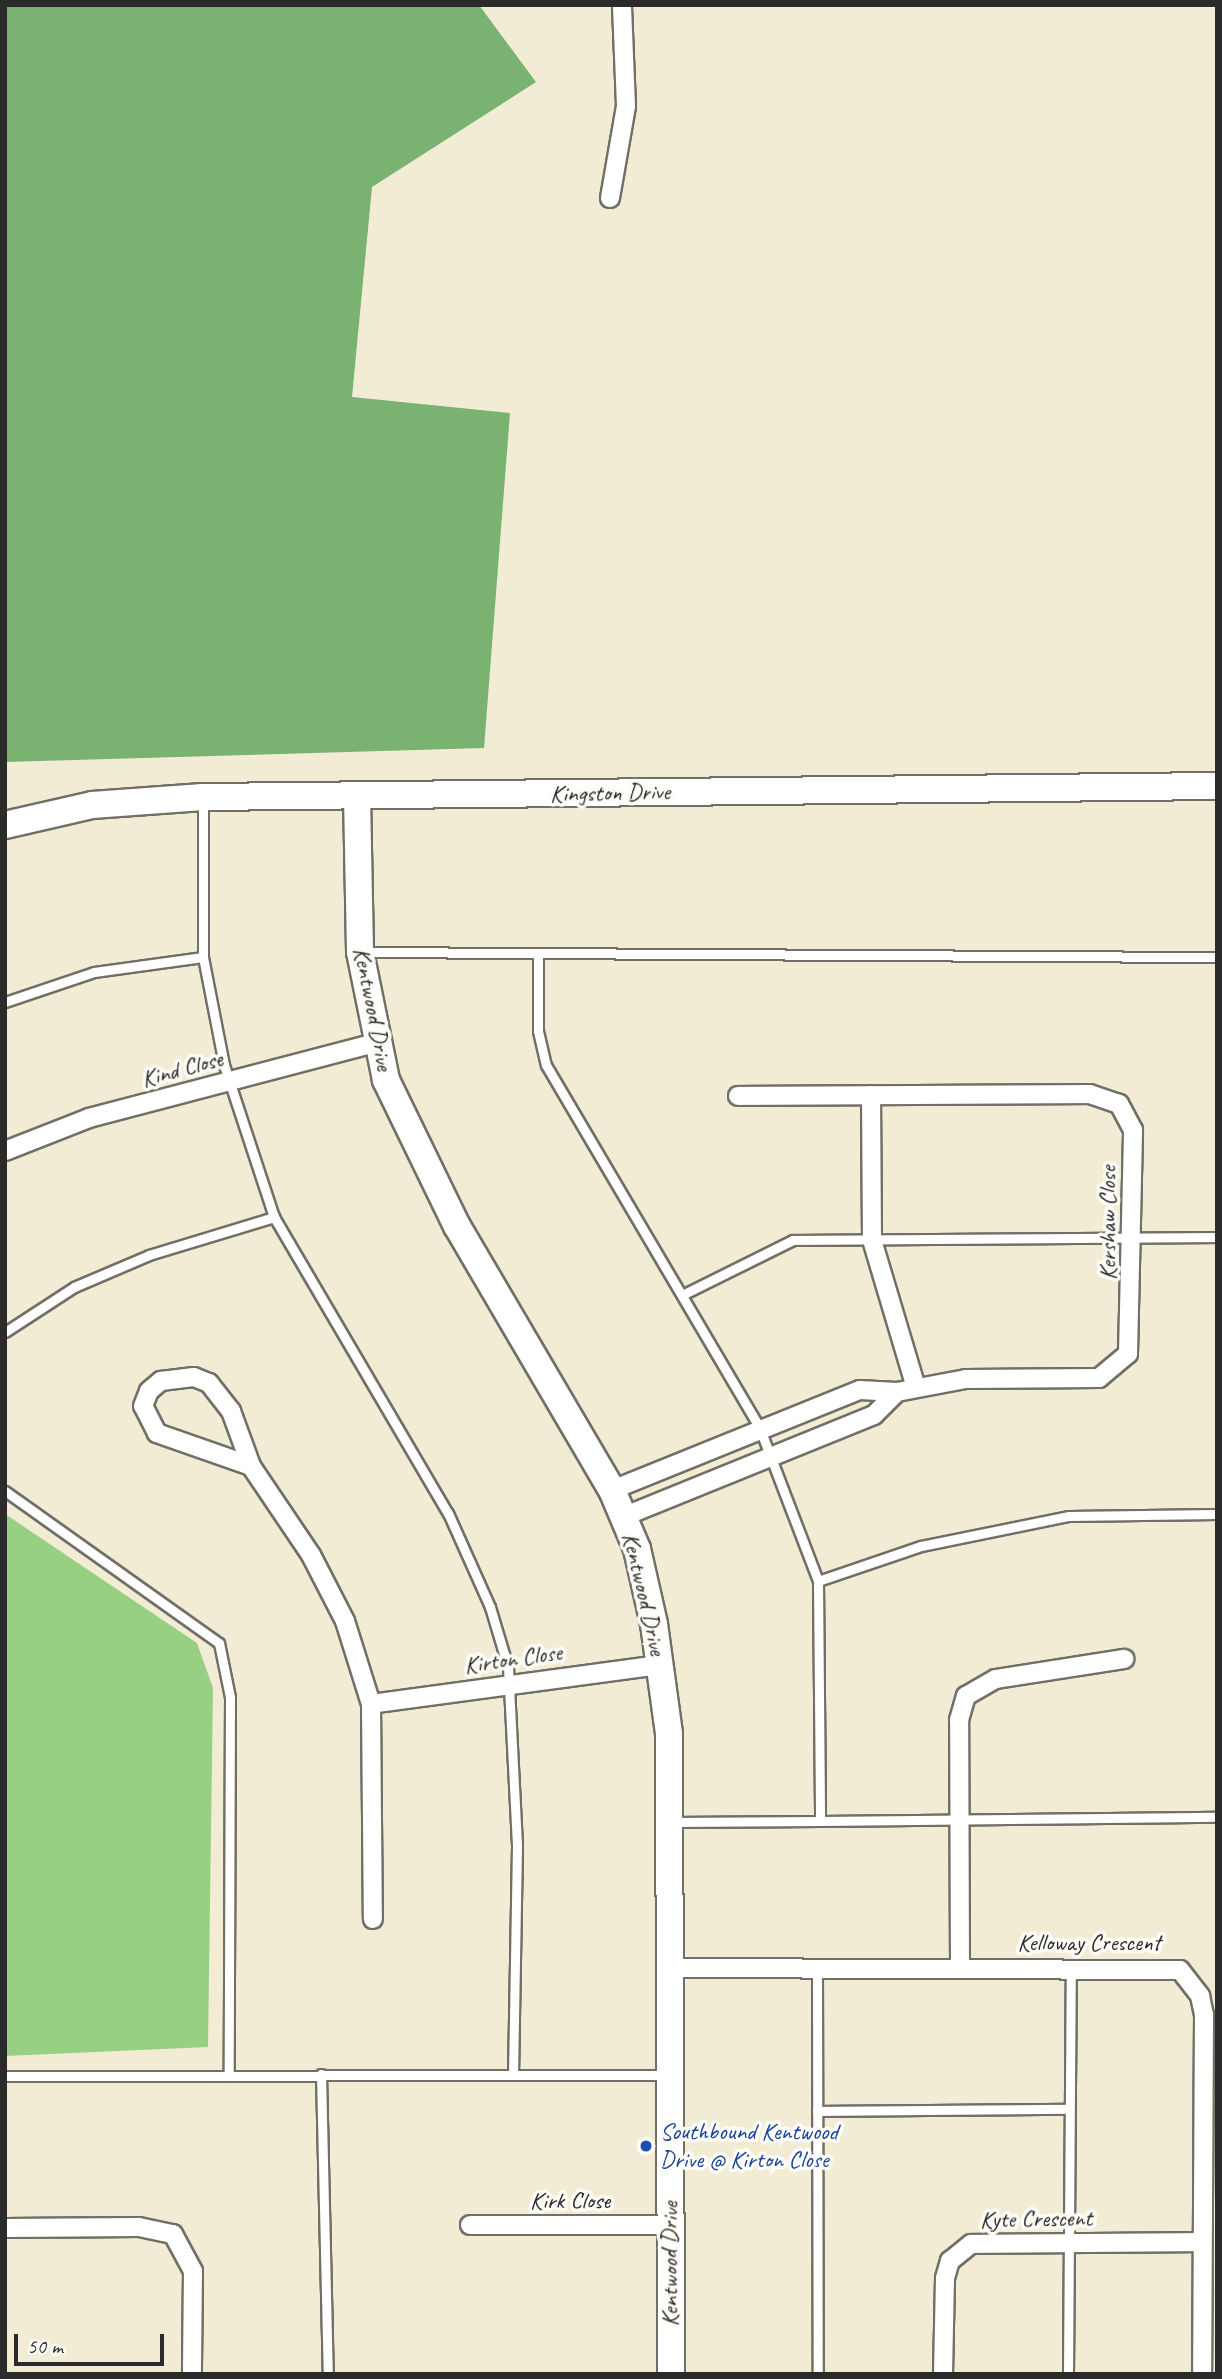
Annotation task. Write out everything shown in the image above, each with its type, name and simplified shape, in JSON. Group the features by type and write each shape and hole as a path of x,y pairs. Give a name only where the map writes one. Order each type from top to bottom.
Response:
{"street":[{"path":"610,198 626,106 622,5"},
{"name":"Kingston Drive","path":"5,825 92,805 203,797 1217,786"},
{"name":"Kentwood Drive","path":"357,795 360,952 374,1043 393,1100 451,1214 625,1516 661,1665 669,1822 671,2374"},
{"name":"Kind Close","path":"5,1151 89,1118 374,1043"},
{"path":"738,1096 871,1095 872,1240 916,1388"},
{"name":"Kershaw Close","path":"612,1490 860,1390 897,1392 916,1388 1112,1373 1132,1340 1133,1130 1119,1104 1106,1096 871,1095"},
{"path":"251,1466 157,1433 146,1421 149,1391 161,1381 194,1377 209,1383 231,1411 251,1466 327,1581 371,1704 373,1919"},
{"path":"625,1516 874,1415 897,1392"},
{"path":"960,1967 959,1720 974,1687 1124,1659"},
{"name":"Kirton Close","path":"371,1704 661,1665"},
{"name":"Kelloway Crescent","path":"669,1968 1163,1965 1191,1979 1200,1996 1202,2374"},
{"name":"Kirk Close","path":"470,2225 670,2225"},
{"path":"5,2228 139,2227 173,2234 193,2272 192,2374"},
{"name":"Kyte Crescent","path":"943,2374 945,2278 957,2252 985,2242 1202,2242"}],"lane":[{"path":"203,797 203,957 229,1082 274,1217 449,1513 490,1607 511,1684 513,2073"},
{"path":"360,952 1217,957"},
{"path":"538,953 538,1031 546,1065 760,1429 818,1581 820,1821"},
{"path":"5,1002 94,972 203,957"},
{"path":"5,1332 74,1287 149,1255 274,1217"},
{"path":"682,1295 793,1240 1217,1237"},
{"path":"5,1491 219,1643 230,1697 229,2075"},
{"path":"818,1581 921,1546 1069,1516 1217,1514"},
{"path":"669,1822 1217,1817"},
{"path":"1068,2374 1071,1965"},
{"path":"817,1968 818,2374"},
{"path":"5,2076 513,2073 670,2075"},
{"path":"321,2074 328,2374"},
{"path":"817,2112 1068,2109"}],"green space":[{"path":"5,5 479,5 536,82 372,187 352,397 510,413 484,748 5,762"},
{"path":"5,1514 197,1643 213,1688 208,2047 5,2056"}],"place":[{"name":"Southbound Kentwood Drive @ Kirton Close","path":"646,2146"}]}
